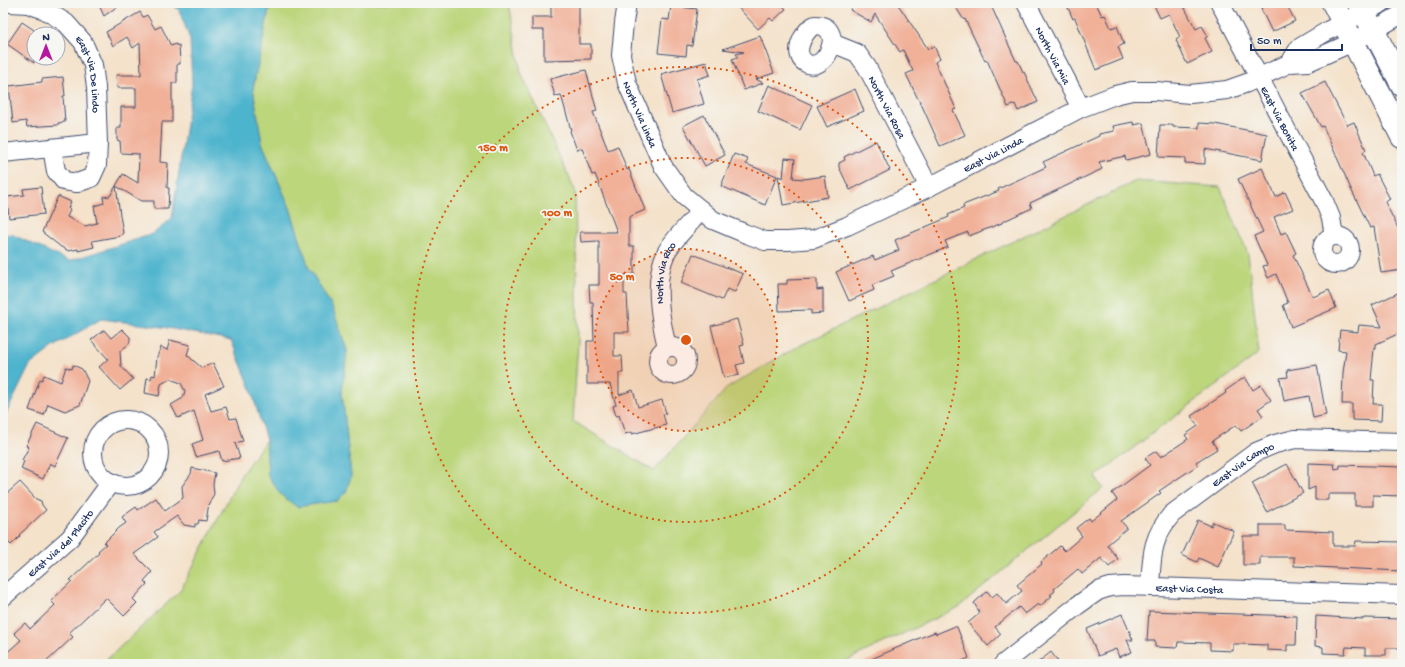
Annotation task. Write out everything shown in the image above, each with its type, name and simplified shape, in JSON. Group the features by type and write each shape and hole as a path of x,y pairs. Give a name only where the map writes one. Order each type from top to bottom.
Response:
{"main road":[{"path":"1338,12 1402,137"},
{"path":"1370,12 1402,85"}],"street":[{"name":"North Via Linda","path":"627,3 621,56 627,83 663,166 684,196 701,210"},
{"name":"North Via Mia","path":"1026,3 1081,108"},
{"name":"East Via Bonita","path":"1220,3 1324,201 1331,218 1334,236"},
{"name":"East Via De Lindo","path":"3,4 28,4 45,10 66,23 83,42 93,65 98,143 97,165 91,178 77,183 64,181 56,172 52,148"},
{"path":"1338,12 1402,14"},
{"name":"East Via Linda","path":"1290,62 1299,48 1338,12"},
{"path":"1353,42 1370,12"},
{"name":"East Via Linda","path":"701,210 714,220 765,241 814,239 847,226 928,187 1081,108 1115,95 1132,91 1156,91 1190,94 1227,90 1259,78 1290,62 1308,62 1353,42"},
{"name":"North Via Rosa","path":"832,43 857,53 867,67 928,187"},
{"path":"3,154 98,143"},
{"name":"North Via Rico","path":"667,347 662,324 659,295 661,270 667,253 701,210"},
{"name":"East Via Campo","path":"1150,587 1152,553 1157,536 1163,525 1172,514 1256,452 1275,444 1295,440 1402,442"},
{"name":"East Via del Placito","path":"3,597 70,538 111,482"},
{"name":"East Via Costa","path":"1003,664 1078,605 1098,591 1110,587 1124,586 1402,595"}],"green space":[{"path":"267,3 509,3 521,73 575,190 578,341 573,421 654,471 727,388 797,347 1136,181 1220,187 1248,254 1259,353 1095,477 1103,488 959,607 839,664 102,664 180,591 241,475 266,440 268,476 337,501 346,492 351,476 342,392 347,350 333,309 309,268 290,208 262,143 253,88 269,10"}],"water":[{"path":"170,3 267,3 269,10 253,88 262,143 290,208 309,268 333,309 347,351 342,392 351,476 346,492 337,501 297,507 281,495 268,476 266,440 250,386 231,340 162,327 101,319 52,348 30,365 3,420 3,235 11,234 69,261 153,234 172,218 192,84 190,39 179,10"}],"building":[{"path":"98,3 122,3 104,16"},
{"path":"551,3 579,3 579,44 591,44 591,59 544,60 544,30 532,30 532,17 551,17"},
{"path":"734,3 780,3 786,9 773,21 770,18 758,29"},
{"path":"854,3 897,3 928,49 934,46 940,59 935,62 956,109 953,110 965,135 940,146 906,74 913,71 903,50 900,52 875,14 871,22 850,10"},
{"path":"953,3 988,3 993,10 1016,61 1018,61 1024,72 1038,102 1018,111 1015,104 1008,107 987,60 985,61 965,19 964,20"},
{"path":"1066,3 1096,3 1102,16 1105,15 1111,28 1117,26 1124,44 1118,47 1123,59 1096,70 1075,18 1073,19"},
{"path":"1153,3 1182,3 1196,29 1202,26 1208,36 1205,38 1212,52 1187,64 1176,40 1180,37 1169,14 1160,18"},
{"path":"1259,3 1286,3 1295,21 1272,32"},
{"path":"671,6 697,9 692,46 687,45 686,56 658,53 662,19 669,20"},
{"path":"140,12 143,17 147,15 155,29 161,26 171,46 176,44 177,46 179,45 180,64 177,64 177,83 172,83 172,122 162,122 160,162 168,163 168,209 154,209 154,201 141,201 116,186 123,233 120,236 92,241 94,247 78,251 78,249 69,251 61,247 42,232 58,196 71,202 68,208 70,210 67,217 85,226 97,223 94,206 104,203 103,197 110,196 123,174 138,183 139,154 121,153 120,141 117,140 117,128 121,128 121,107 136,107 136,88 117,88 116,75 141,75 140,43 133,48 127,37 113,46 106,32"},
{"path":"22,22 28,26 26,26 26,57 7,44"},
{"path":"760,36 774,73 756,79 763,83 744,90 732,59 738,57 736,54 744,52 723,49"},
{"path":"706,62 710,75 697,79 704,104 672,113 661,74"},
{"path":"586,70 597,111 593,112 608,150 618,146 645,210 629,217 629,246 634,246 634,275 624,275 624,294 627,294 629,332 614,332 614,356 622,356 623,373 619,373 619,395 633,390 638,407 662,400 666,413 663,414 666,425 632,434 632,432 625,434 619,415 616,416 613,406 616,405 610,384 587,384 587,341 594,341 593,302 590,302 589,285 599,285 599,241 581,242 580,232 617,232 595,174 592,175 582,148 577,150 570,131 571,130 561,95 555,96 550,79"},
{"path":"63,77 65,122 58,123 58,125 27,127 26,121 13,123 9,86 42,82 42,79"},
{"path":"1325,82 1347,125 1354,122 1366,150 1363,152 1373,176 1377,174 1390,199 1385,202 1400,230 1402,241 1402,270 1381,273 1374,227 1370,228 1323,126 1321,127 1302,93"},
{"path":"769,85 812,105 800,130 758,111"},
{"path":"855,89 864,111 827,127 817,106"},
{"path":"704,115 725,155 705,166 683,126"},
{"path":"1133,122 1134,125 1143,123 1151,154 1126,160 1125,156 1099,162 1102,169 1030,203 1032,208 1002,223 969,236 968,232 945,241 948,247 891,271 894,276 872,285 874,290 849,301 836,272 873,256 875,260 899,250 895,240 949,217 948,215 964,208 963,205 999,191 998,189 1046,167 1043,162 1099,136 1099,134 1114,131 1113,126"},
{"path":"1199,123 1215,124 1267,134 1262,160 1205,149 1205,164 1185,163 1185,158 1158,157 1160,125 1199,128"},
{"path":"876,141 890,170 850,190 839,167 839,163 845,160 844,157"},
{"path":"734,154 748,159 746,164 777,176 765,205 721,186"},
{"path":"785,158 795,159 793,178 804,179 825,176 828,197 783,205 778,176 783,178"},
{"path":"1262,168 1276,197 1285,192 1293,209 1274,217 1281,234 1286,232 1296,253 1293,255 1313,297 1329,290 1336,308 1291,327 1283,305 1288,303 1276,274 1268,278 1263,266 1267,265 1254,236 1263,232 1238,179"},
{"path":"41,187 44,214 9,218 7,197 24,195 23,189"},
{"path":"693,254 743,274 735,292 727,289 722,300 681,283"},
{"path":"817,279 817,290 823,289 823,313 811,314 811,310 779,311 778,284 787,284 787,280"},
{"path":"1402,291 1402,332 1376,344 1376,349 1374,349 1371,380 1374,380 1373,404 1382,404 1381,421 1352,420 1352,404 1342,404 1343,373 1346,351 1338,350 1340,330 1358,332 1359,325 1382,327 1372,305"},
{"path":"737,319 744,345 740,346 744,363 736,365 739,375 724,378 711,326"},
{"path":"122,329 130,337 130,340 129,344 120,351 121,366 133,379 120,390 99,367 108,359 91,340 104,330 111,338"},
{"path":"170,340 190,345 187,355 202,368 213,363 224,386 205,394 211,411 226,407 230,419 236,418 243,441 235,443 240,458 222,461 219,451 196,457 192,444 203,440 194,411 178,418 171,405 183,398 185,391 181,383 170,379 161,384 159,396 145,393 147,378 151,379 152,375 155,376 157,357 161,347 167,350"},
{"path":"73,365 82,369 88,381 80,405 65,411 48,404 44,415 29,410 40,379 42,380 44,375 61,382 66,367 72,369"},
{"path":"1317,365 1326,415 1313,418 1309,396 1284,401 1280,378 1288,377 1287,370"},
{"path":"1245,377 1253,390 1261,385 1271,400 1258,409 1263,416 1241,431 1236,425 1212,441 1217,449 1196,462 1198,465 1159,491 1161,493 1121,521 1127,528 1107,545 1118,559 1109,567 1101,558 1082,574 1078,569 1054,589 1055,591 1050,595 1052,596 1040,606 1038,604 1025,614 1019,607 995,627 1001,634 988,646 968,623 980,613 974,603 987,591 992,597 997,593 1006,604 1022,591 1017,585 1042,564 1041,562 1060,546 1065,551 1082,536 1076,528 1089,518 1091,521 1117,500 1112,493 1150,465 1145,458 1156,451 1161,457 1188,439 1185,435 1198,426 1191,416 1226,393 1225,391"},
{"path":"37,424 68,438 55,466 50,463 43,479 21,469 24,461 22,460 29,447 26,446"},
{"path":"1308,463 1334,464 1335,469 1340,468 1340,465 1402,467 1402,496 1373,495 1373,506 1355,506 1355,494 1328,494 1328,500 1315,500 1315,487 1308,490"},
{"path":"1287,464 1303,493 1267,512 1252,483"},
{"path":"192,468 215,473 213,484 214,494 209,503 206,521 199,520 198,524 195,524 195,527 184,525 177,516 154,532 158,537 134,554 152,572 144,581 147,584 133,599 137,603 124,616 106,598 69,633 73,637 44,664 3,664 3,656 21,640 14,633 25,623 30,629 55,605 51,601 72,581 70,580 99,553 98,551 106,544 104,543 126,523 122,517 136,507 138,510 156,498 165,511 183,498 182,486 191,474"},
{"path":"20,482 36,499 41,501 46,510 19,535 20,536 11,545 3,537 3,497"},
{"path":"1198,520 1211,526 1213,522 1234,531 1218,567 1199,558 1197,562 1182,555"},
{"path":"1260,525 1285,525 1285,530 1333,532 1333,546 1355,546 1356,541 1402,542 1402,571 1294,566 1294,557 1260,557 1260,565 1243,565 1243,536 1260,536"},
{"path":"1149,611 1297,616 1296,645 1287,645 1287,651 1267,650 1267,645 1240,644 1233,644 1233,651 1210,650 1210,643 1178,642 1177,648 1155,647 1155,641 1147,641"},
{"path":"1122,614 1133,640 1127,640 1132,652 1119,657 1116,649 1098,656 1087,629"},
{"path":"1316,616 1364,619 1402,619 1402,648 1386,648 1386,655 1365,655 1365,648 1346,647 1345,654 1323,653 1323,647 1315,646"},
{"path":"953,627 957,627 969,658 955,664 860,664 922,637 935,632 936,634"},
{"path":"1051,652 1060,664 1036,664"}]}
